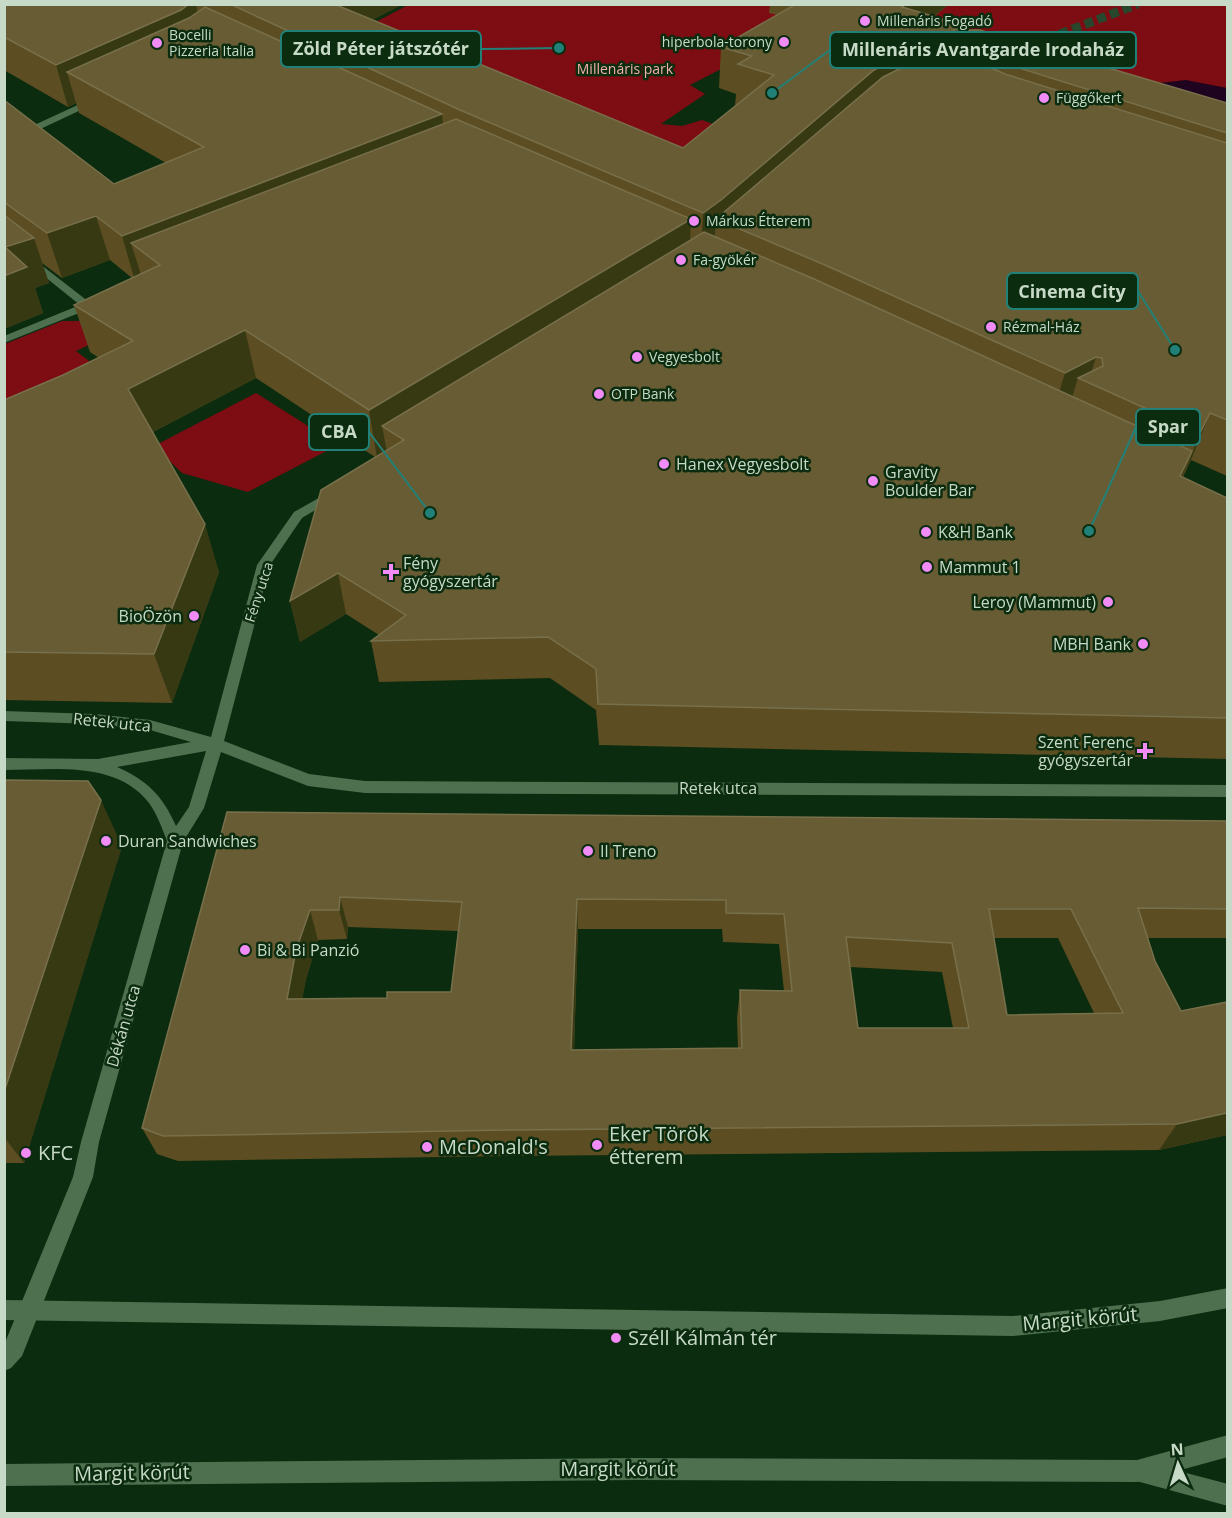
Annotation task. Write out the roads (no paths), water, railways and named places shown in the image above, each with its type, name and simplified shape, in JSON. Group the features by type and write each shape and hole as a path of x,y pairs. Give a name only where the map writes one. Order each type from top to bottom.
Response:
{"street":[{"path":"997,56 1047,39"},
{"path":"4,143 99,98"},
{"path":"4,239 88,306"},
{"path":"4,340 110,297"},
{"name":"Fény utca","path":"216,744 264,565 298,515 348,484"},
{"name":"Retek utca","path":"4,716 94,718 150,725 216,744 308,780 365,787 1227,791"},
{"name":"Retek utca","path":"4,764 98,765 216,744"},
{"name":"Dékán utca","path":"30,1310 83,1177 90,1142 175,841 196,808 216,744"},
{"name":"Retek utca","path":"98,765 127,779 150,795 162,811 175,841"},
{"name":"Margit körút","path":"30,1310 1014,1326 1161,1311 1227,1298"},
{"path":"4,1310 30,1310 15,1349 4,1361"},
{"name":"Margit körút","path":"4,1475 656,1468 1137,1471 1227,1446"},
{"path":"1137,1471 1227,1495"}],"tunnel":[{"path":"1047,39 1138,4"}],"place":[{"name":"Millenáris Fogadó","path":"865,21"},
{"name":"hiperbola-torony","path":"784,42"},
{"name":"Bocelli Pizzeria Italia","path":"157,43"},
{"name":"Zöld Péter játszótér","path":"559,48"},
{"name":"Millenáris Avantgarde Irodaház","path":"772,93"},
{"name":"Függőkert","path":"1044,98"},
{"name":"Márkus Étterem","path":"694,221"},
{"name":"Fa-gyökér","path":"681,260"},
{"name":"Rézmal-Ház","path":"991,327"},
{"name":"Cinema City","path":"1175,350"},
{"name":"Vegyesbolt","path":"637,357"},
{"name":"OTP Bank","path":"599,394"},
{"name":"Hanex Vegyesbolt","path":"664,464"},
{"name":"Gravity Boulder Bar","path":"873,481"},
{"name":"CBA","path":"430,513"},
{"name":"Spar","path":"1089,531"},
{"name":"K&H Bank","path":"926,532"},
{"name":"Mammut 1","path":"927,567"},
{"name":"Fény gyógyszertár","path":"391,572"},
{"name":"Leroy (Mammut)","path":"1108,602"},
{"name":"BioÖzön","path":"194,616"},
{"name":"MBH Bank","path":"1143,644"},
{"name":"Szent Ferenc gyógyszertár","path":"1145,751"},
{"name":"Duran Sandwiches","path":"106,841"},
{"name":"Il Treno","path":"588,851"},
{"name":"Bi & Bi Panzió","path":"245,950"},
{"name":"Eker Török étterem","path":"597,1145"},
{"name":"McDonald's","path":"427,1147"},
{"name":"KFC","path":"26,1153"},
{"name":"Széll Kálmán tér","path":"616,1338"}],"park label":[{"name":"Millenáris park","path":"625,69"}]}
